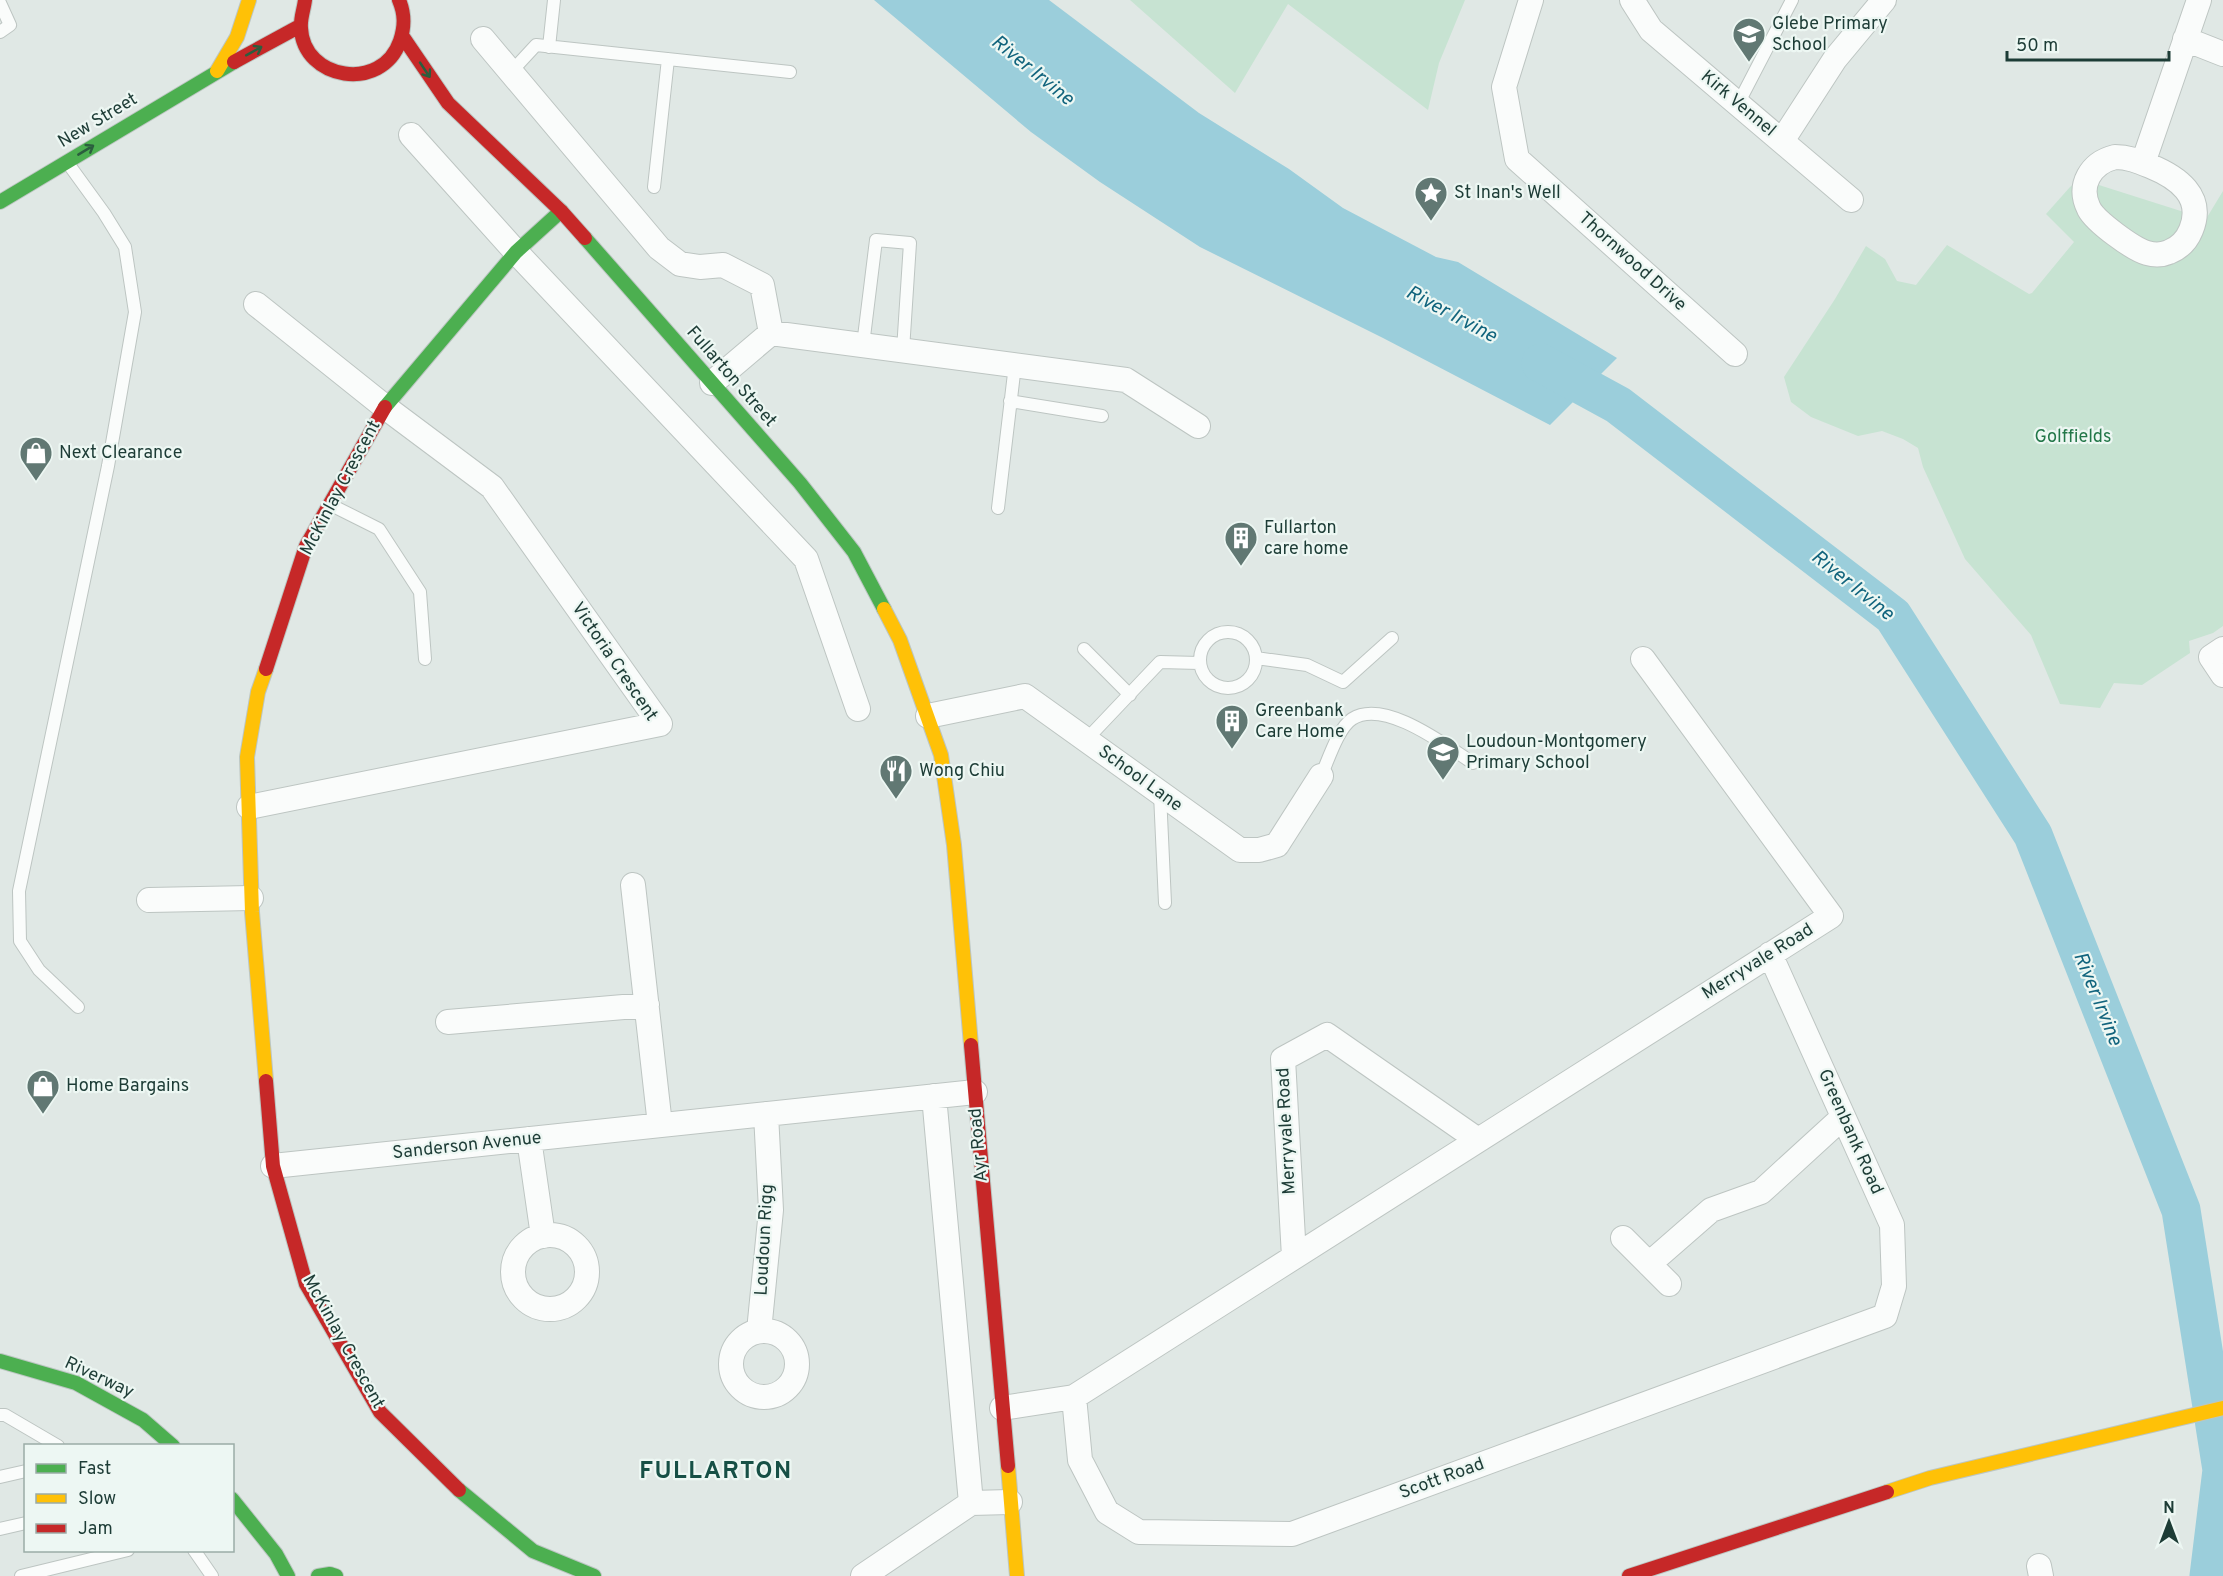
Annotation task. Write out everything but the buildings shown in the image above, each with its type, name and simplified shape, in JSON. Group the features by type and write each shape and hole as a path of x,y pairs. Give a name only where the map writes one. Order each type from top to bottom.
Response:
{"main road":[{"name":"New Street","path":"216,72 232,50 246,16 249,0"},
{"path":"305,0 297,18 304,44 314,59 328,70 345,75 385,70 403,37 405,21 399,0"},
{"name":"New Street","path":"0,202 216,72 297,18"},
{"name":"Fullarton Street","path":"403,37 448,103 561,211 800,483 854,552 900,640 927,716"},
{"name":"Fullarton Street","path":"419,88 448,103"},
{"name":"McKinlay Crescent","path":"561,211 516,252 385,407 306,546 258,692 248,757 251,898 273,1166 306,1284 380,1412 457,1488 533,1551 594,1576"},
{"name":"Ayr Road","path":"927,716 941,755 954,845 1017,1576"},
{"name":"Riverway","path":"0,1361 76,1383 143,1420 171,1444"},
{"path":"1629,1576 1930,1478 2223,1408"},
{"path":"234,1502 276,1554 304,1573 336,1576"}],"street":[{"name":"Thornwood Drive","path":"1530,0 1503,87 1516,159 1735,354"},
{"name":"Kirk Vennel","path":"1632,0 1651,30 1851,200"},
{"path":"1782,141 1835,59 1884,0"},
{"path":"2143,163 2199,0"},
{"path":"483,39 659,248 680,264 700,267 723,265 762,285 771,333"},
{"path":"2185,39 2223,54"},
{"path":"411,135 516,252 806,559 858,709"},
{"path":"2124,157 2143,163 2176,178 2190,196 2194,207 2193,226 2189,234 2176,249 2162,254 2146,253 2128,243 2094,216 2086,202 2087,179 2090,171 2098,164 2107,159 2124,157"},
{"path":"256,304 385,407"},
{"path":"712,383 771,333 1126,381 1198,426"},
{"name":"Victoria Crescent","path":"249,807 660,724 492,487 385,407"},
{"name":"Merryvale Road","path":"1002,1408 1074,1397 1831,916 1643,659"},
{"name":"School Lane","path":"927,716 1025,696 1240,850 1259,850 1277,845 1321,776"},
{"path":"633,885 660,1125"},
{"path":"149,900 251,898"},
{"name":"Greenbank Road","path":"1770,954 1892,1225 1894,1286 1885,1316"},
{"path":"448,1023 647,1005"},
{"name":"Merryvale Road","path":"1294,1257 1283,1059 1327,1035 1478,1140"},
{"name":"Sanderson Avenue","path":"273,1166 975,1092"},
{"path":"934,1096 971,1503"},
{"name":"Loudoun Rigg","path":"759,1330 771,1210 766,1114"},
{"path":"1649,1264 1711,1210 1761,1192 1843,1117"},
{"path":"529,1139 543,1236"},
{"path":"1623,1238 1669,1284"},
{"name":"Scott Road","path":"1074,1397 1080,1460 1107,1512 1139,1532 1292,1534 1885,1316"},
{"path":"863,1576 971,1503 1010,1502"}],"lane":[{"path":"549,47 554,0"},
{"path":"1738,104 1792,0"},
{"path":"0,3 10,25 0,32"},
{"path":"511,72 536,45 790,72"},
{"path":"654,187 668,59"},
{"path":"67,161 125,247 135,312 108,466 19,891 20,941 39,970 78,1007"},
{"path":"863,345 876,240 910,243 903,350"},
{"path":"998,508 1015,365"},
{"path":"1010,401 1102,416"},
{"path":"330,505 379,529 420,592 425,659"},
{"path":"1230,632 1247,640 1256,658 1252,675 1239,686 1231,688 1222,688 1207,679 1199,663 1204,644 1220,633 1230,632"},
{"path":"1256,658 1306,665 1342,682 1392,638"},
{"path":"1084,649 1130,695"},
{"path":"1086,740 1160,662 1199,663"},
{"path":"1321,776 1342,729 1352,719 1368,713 1384,714 1403,720 1473,763"},
{"path":"1160,793 1165,903"},
{"path":"0,1415 5,1415 55,1444"},
{"path":"0,1476 24,1471"},
{"path":"0,1529 24,1523"},
{"path":"21,1576 125,1552"},
{"path":"195,1552 212,1576"}],"green space":[{"path":"1130,0 1465,0 1439,63 1428,110 1288,4 1235,93"},
{"name":"Golffields","path":"2080,179 2206,219 2223,191 2223,626 2213,633 2189,641 2190,653 2142,685 2114,683 2100,708 2060,704 2031,635 1965,559 1923,467 1918,448 1882,431 1858,436 1811,417 1791,402 1784,377 1835,299 1866,246 1885,259 1897,281 1916,285 1947,245 2029,294 2032,293 2074,242 2046,214"}],"water":[{"path":"874,0 1049,0 1199,113 1289,169 1343,208 1436,257 1458,262 1617,358 1550,425 1383,338 1200,247 1100,182 1031,132"}],"waterway":[{"name":"River Irvine","path":"1541,363 1618,405 1893,616 2033,835 2181,1210 2222,1470 2209,1576"}],"traffic: fast":[{"path":"0,202 234,62"},
{"path":"385,407 516,252 561,211"},
{"path":"585,238 800,483 854,552 884,609"},
{"path":"0,1361 76,1383 143,1420 171,1444"},
{"path":"459,1490 533,1551 594,1576"},
{"path":"234,1502 276,1554 288,1576"},
{"path":"318,1576 330,1574 336,1576"}],"traffic: slow":[{"path":"217,71 237,37 249,0"},
{"path":"884,609 900,640 941,755 954,845 971,1045"},
{"path":"266,669 258,692 247,757 252,912 266,1081"},
{"path":"1887,1492 1930,1478 2223,1408"},
{"path":"1008,1466 1017,1576"}],"traffic: jam":[{"path":"305,0 301,25 305,46 315,59 328,69 344,73 361,73 377,68 391,58 403,30 404,20 399,0"},
{"path":"234,62 300,26"},
{"path":"403,37 448,103 561,211 585,238"},
{"path":"266,669 306,546 385,407"},
{"path":"971,1045 1008,1466"},
{"path":"266,1081 273,1166 306,1284 380,1412 459,1490"},
{"path":"1629,1576 1887,1492"}],"place":[{"name":"Glebe Primary School","path":"1749,63"},
{"name":"St Inan's Well","path":"1431,222"},
{"name":"Next Clearance","path":"36,482"},
{"name":"Fullarton care home","path":"1241,567"},
{"name":"Greenbank Care Home","path":"1232,750"},
{"name":"Loudoun-Montgomery Primary School","path":"1443,781"},
{"name":"Wong Chiu","path":"896,800"},
{"name":"Home Bargains","path":"43,1115"}],"district":[{"name":"FULLARTON","path":"716,1472"}]}
